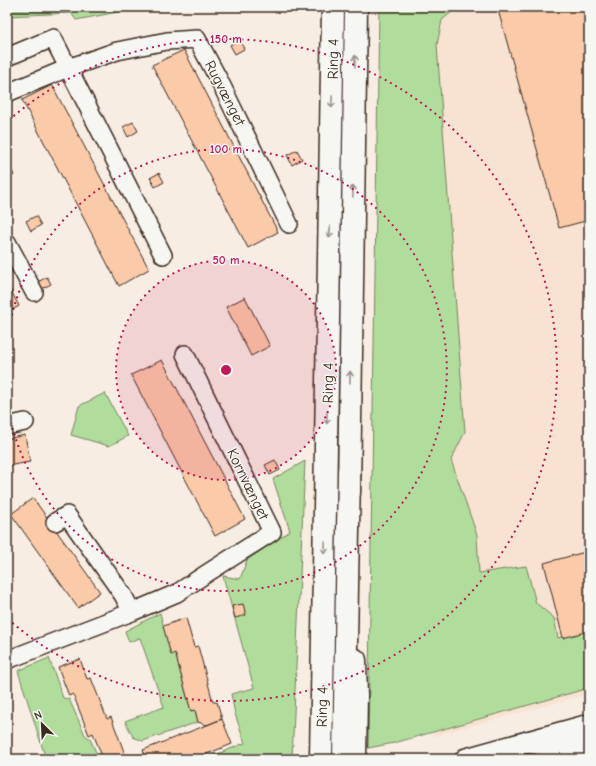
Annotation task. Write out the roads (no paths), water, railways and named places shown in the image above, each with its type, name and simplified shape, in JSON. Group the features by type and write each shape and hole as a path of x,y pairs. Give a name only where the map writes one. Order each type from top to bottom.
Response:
{"main road":[{"name":"Ring 4","path":"321,759 333,7"},
{"name":"Ring 4","path":"350,756 349,472 356,7"},
{"path":"529,742 542,743 551,746 568,758 589,740"}],"street":[{"path":"7,57 54,38 163,255"},
{"name":"Rugvænget","path":"7,93 68,68 117,51 167,41 197,39 219,80 289,224"},
{"path":"7,242 34,292"},
{"name":"Kornvænget","path":"7,660 177,593 272,532 185,354"},
{"path":"7,426 25,422"},
{"path":"55,522 67,515 123,595 132,612"},
{"path":"466,759 589,725"},
{"path":"568,758 589,757"}]}
